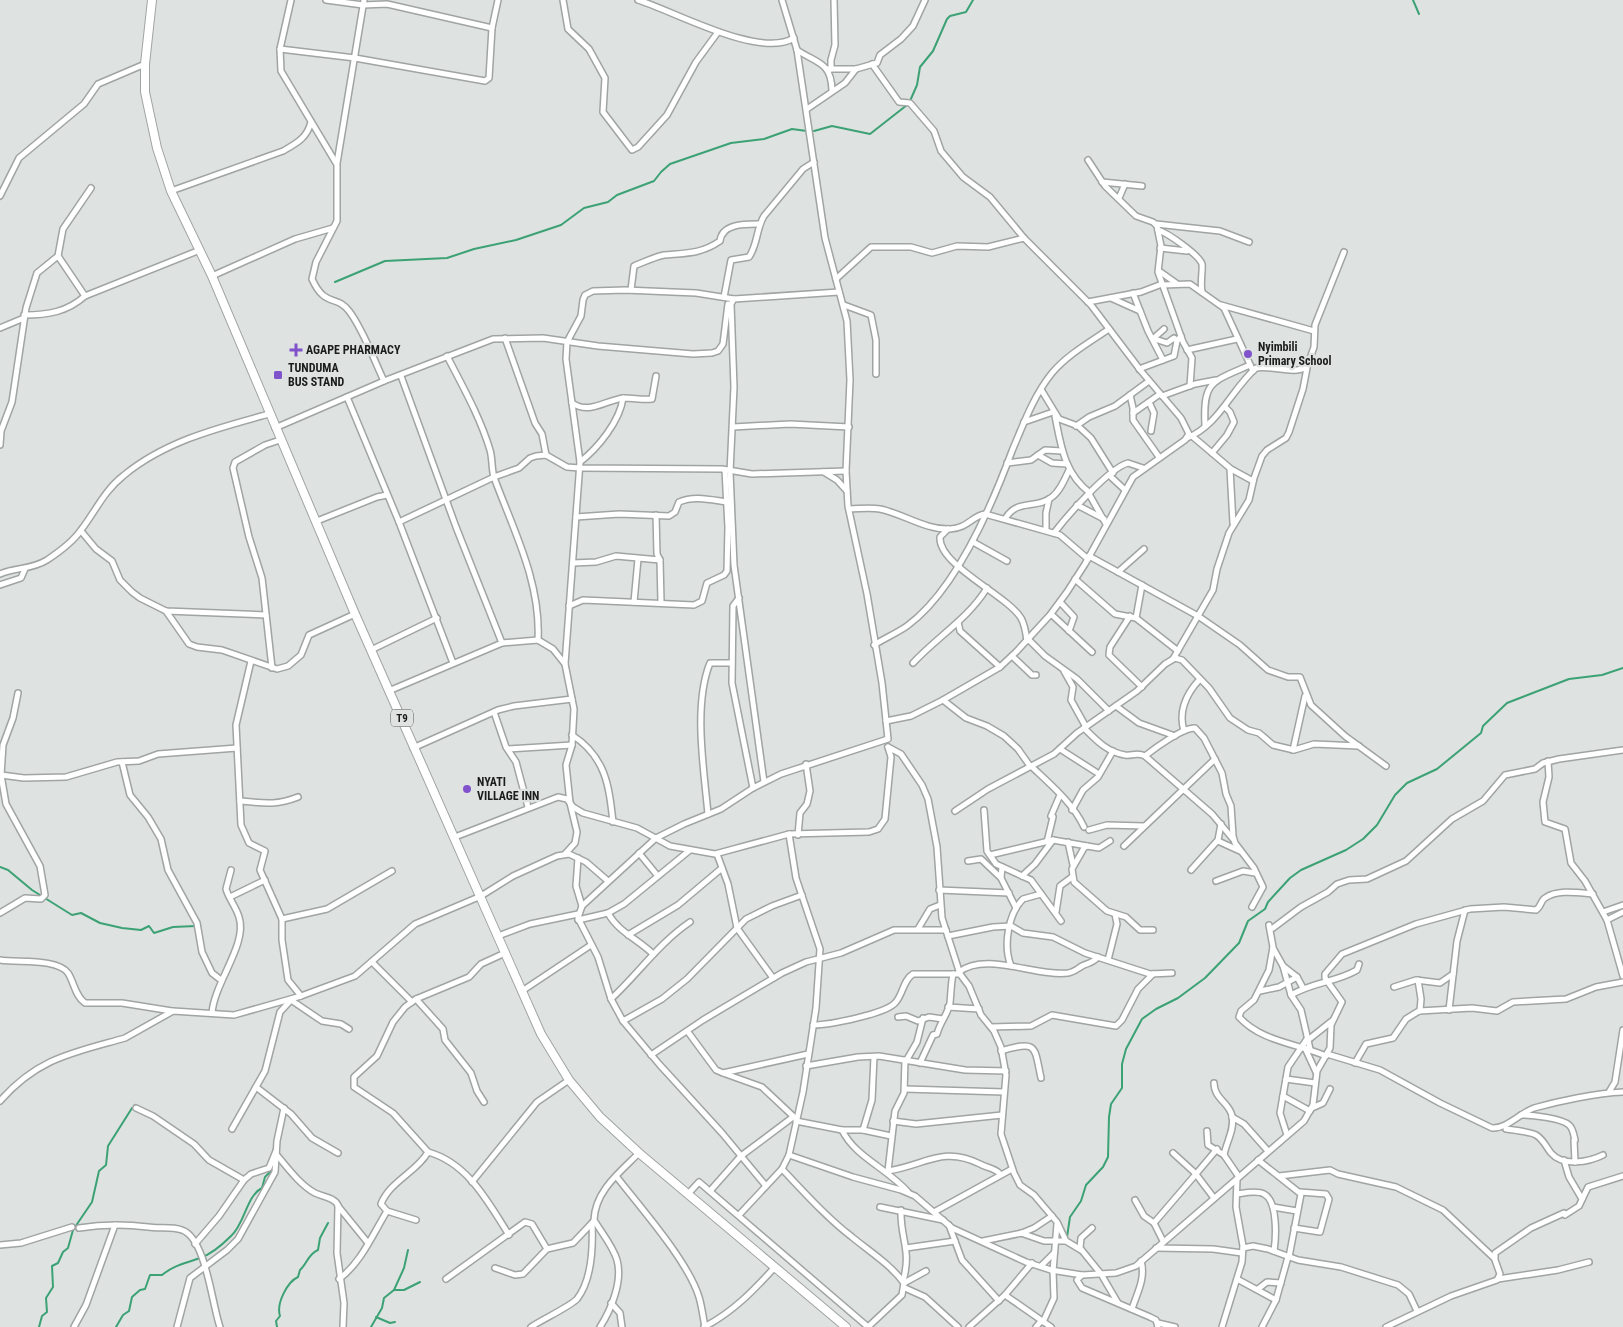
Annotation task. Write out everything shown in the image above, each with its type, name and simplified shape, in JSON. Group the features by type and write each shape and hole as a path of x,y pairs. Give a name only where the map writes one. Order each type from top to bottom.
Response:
{"highway":[{"name":"T9","path":"152,0 145,64 145,92 157,148 171,191 212,276 355,614 391,690 413,748 455,837 541,1034 570,1080 600,1117 639,1154 846,1327"}],"street":[{"path":"291,0 280,49 281,71 336,163"},
{"path":"326,0 392,5 492,28"},
{"path":"280,49 356,58 485,81 489,78 491,69 492,28 498,0"},
{"path":"563,0 568,29 589,50 604,78 603,112 632,150 638,147 667,115 696,62 718,32"},
{"path":"638,0 718,32 758,42 781,44 794,38"},
{"path":"455,837 558,796 583,813 637,828 670,846 717,854 789,834 855,834 869,832 883,824 887,809 891,756 886,744 888,736 886,721 862,567 849,509 847,491 848,330 844,305 825,238 797,50 782,0"},
{"path":"832,90 830,60 835,45 834,0"},
{"path":"797,50 830,69 856,69 877,63 880,55 901,39 913,26 925,0"},
{"path":"364,3 356,58 336,163 337,221 316,262 312,279 321,296 339,303 350,312 384,382"},
{"path":"0,196 19,158 84,104 98,84 145,64"},
{"path":"872,64 899,102 910,103 927,122 934,131 941,150 963,177 990,197 1024,238 1088,302 1139,369 1181,418 1189,437 1212,453 1230,469 1253,481"},
{"path":"806,109 845,83 856,69"},
{"path":"171,191 283,151 300,142 308,132 311,122"},
{"path":"1088,160 1102,182 1136,216 1155,224 1220,231 1249,242"},
{"path":"724,297 731,260 745,259 751,254 760,224 769,209 783,195 803,169 814,162"},
{"path":"1102,182 1142,186"},
{"path":"1119,198 1125,184"},
{"path":"0,445 1,431 16,385 24,316 37,272 58,256 63,229 90,188"},
{"path":"631,290 634,266 664,255 687,255 701,252 720,241 721,234 735,225 760,224"},
{"path":"1155,224 1158,230 1160,248 1158,270 1179,338 1193,363 1190,386"},
{"path":"212,276 295,239 334,228"},
{"path":"1158,230 1175,239 1202,263 1200,278 1202,293"},
{"path":"836,279 871,246 911,247 932,253 957,246 988,247 1024,238"},
{"path":"1160,248 1188,251"},
{"path":"0,328 24,316 62,311 74,305 85,296 200,250"},
{"path":"955,812 988,789 1060,749 1085,727 1142,687 1173,659 1213,590 1224,547 1233,524 1250,500 1253,481 1262,456 1286,438 1289,432 1314,347 1314,331 1344,252"},
{"path":"58,256 85,296"},
{"path":"1158,270 1176,283"},
{"path":"1088,302 1133,294 1163,284 1190,284 1221,305 1314,331"},
{"path":"0,960 53,964 62,967 68,972 81,1000 85,1004 122,1004 173,1011 234,1015 291,1000 355,976 415,924 481,896 527,869 565,854 574,843 577,832 570,803 566,765 572,745 574,717 565,664 580,465 566,359 567,342 581,316 581,305 585,295 599,290 631,290 690,292 733,300 839,292"},
{"path":"1133,294 1163,360"},
{"path":"1110,297 1140,312"},
{"path":"275,428 487,341 505,338 543,338 693,354 712,353 718,351 723,344 727,306 733,300"},
{"path":"569,606 583,600 699,603 703,599 707,583 724,575 726,571 727,471 733,427 733,300"},
{"path":"844,305 871,315 876,340 876,374"},
{"path":"1221,305 1253,371"},
{"path":"874,645 914,620 958,567 973,542 1024,423 1042,391 1057,368 1109,329"},
{"path":"1154,338 1164,329"},
{"path":"505,338 535,423 542,434 546,455"},
{"path":"1154,338 1167,342 1174,338 1179,338"},
{"path":"1139,369 1174,356 1179,338"},
{"path":"1187,350 1237,339"},
{"path":"447,356 484,433 493,465 494,477 526,561 538,613 538,640"},
{"path":"1133,413 1161,395 1216,380 1250,365"},
{"path":"886,721 911,716 943,700 1000,666 1012,656 1060,602 1133,477 1143,468 1205,426 1224,407 1253,371 1263,367 1301,370 1307,368"},
{"path":"401,376 502,643"},
{"path":"572,403 579,408 589,409 623,398 652,399 656,376"},
{"path":"1076,426 1088,417 1115,406 1149,380"},
{"path":"1205,426 1205,396 1207,390 1216,380"},
{"path":"1042,391 1059,419 1076,426 1091,438 1111,475 1125,490"},
{"path":"1130,394 1135,423 1159,457"},
{"path":"347,397 399,522 453,663"},
{"path":"580,465 618,418 623,398"},
{"path":"1149,402 1154,413 1151,431"},
{"path":"1212,453 1227,435 1234,422 1230,412 1224,407"},
{"path":"1024,423 1054,413"},
{"path":"1054,413 1062,451 1069,470 1089,493 1105,522"},
{"path":"0,574 11,570 25,569 48,559 81,531 106,494 122,477 145,459 196,436 269,414"},
{"path":"733,427 790,424 848,427"},
{"path":"272,668 262,578 249,537 233,465 265,445 280,440"},
{"path":"1007,463 1024,463 1049,449 1062,451"},
{"path":"399,522 447,498 519,468 530,458 546,455 567,467 580,465 727,471 752,474 846,470"},
{"path":"1038,455 1052,463 1067,464"},
{"path":"1054,533 1077,505 1111,475 1128,463 1143,468"},
{"path":"1230,469 1233,524"},
{"path":"1005,518 1010,511 1023,504 1036,505 1049,499 1059,489 1069,470"},
{"path":"727,471 734,565 764,782"},
{"path":"823,471 837,480 847,491"},
{"path":"317,522 377,497 387,496"},
{"path":"576,517 672,515 679,502 691,499 727,502"},
{"path":"1046,530 1046,513 1049,499"},
{"path":"1077,505 1105,522"},
{"path":"849,509 878,509 926,525 949,529 965,526 979,515 985,514 1054,533 1067,540 1088,557 1198,616 1240,645 1268,670 1288,676 1300,677 1311,705 1359,746 1386,766"},
{"path":"656,515 657,554 660,560 660,602"},
{"path":"949,529 942,534 940,540 944,550 958,567 987,588 1020,616 1028,640 1045,656 1076,679 1109,711"},
{"path":"81,531 96,549 112,561 120,580 132,592 166,611 189,644 197,647 222,650 272,668 282,669 302,655 309,635 355,614"},
{"path":"973,542 1007,560"},
{"path":"1118,572 1144,550"},
{"path":"573,564 596,562 616,556 660,560"},
{"path":"634,602 638,559"},
{"path":"0,585 21,578 25,569"},
{"path":"1075,579 1115,614 1133,617 1178,651"},
{"path":"1142,585 1133,617 1110,647 1109,655 1142,687"},
{"path":"913,663 958,622 987,588"},
{"path":"739,598 733,606 731,663 735,698 753,788"},
{"path":"1060,602 1074,617 1069,631"},
{"path":"166,611 266,615"},
{"path":"1051,614 1092,652"},
{"path":"371,650 437,618"},
{"path":"958,622 960,631 1000,666"},
{"path":"391,690 502,643 538,640 553,649 565,664"},
{"path":"1012,656 1032,675 1036,675"},
{"path":"1173,659 1182,660 1209,688 1230,718 1248,730 1259,733 1273,745 1293,750 1314,744 1359,746"},
{"path":"251,661 236,725 241,825 244,836 249,843 265,851 260,870 282,919 282,940 288,980 301,996"},
{"path":"708,814 703,757 702,697 710,663 731,663"},
{"path":"1062,668 1073,687 1071,700 1085,727 1099,743 1124,755 1137,753 1145,756 1221,824 1234,839 1263,888 1252,907"},
{"path":"1184,732 1181,720 1182,710 1190,689 1200,679"},
{"path":"0,913 25,898 41,899 46,895 40,866 6,804 1,775 3,745 13,718 18,693"},
{"path":"1293,750 1306,696"},
{"path":"413,748 494,712 514,706 572,699"},
{"path":"943,700 966,718 987,726 1004,736 1018,749 1030,766 1060,795 1086,829 1107,825 1144,826"},
{"path":"1116,706 1139,723 1176,736"},
{"path":"494,712 508,749 516,762 528,807"},
{"path":"1145,756 1190,728 1195,728 1204,738 1215,759 1230,803 1234,839"},
{"path":"572,735 587,746 599,761 608,783 613,822"},
{"path":"766,1186 700,1107 623,1021 611,999 598,957 578,917 582,906 656,838 734,802 764,782 806,764 886,744 901,754 922,785 928,799 937,847 940,905 955,962 969,986 981,1016 991,1026 1002,1051 1006,1071 1002,1134 1012,1168 1020,1185 1034,1195 1057,1222 1066,1241"},
{"path":"508,749 572,745"},
{"path":"1,775 24,778 66,777 122,762 134,763 158,754 237,748"},
{"path":"1060,749 1099,774"},
{"path":"1623,750 1548,761 1535,769 1505,775 1483,801 1466,809 1452,819 1406,861 1367,878 1349,880 1338,884 1271,927 1273,948 1269,970 1254,1000 1239,1013 1239,1018 1258,1032 1273,1039 1380,1070 1486,1126 1501,1128 1535,1108 1609,1092 1623,1092"},
{"path":"1072,810 1083,790 1099,774 1113,751"},
{"path":"1124,846 1215,759"},
{"path":"1548,761 1549,777 1543,802 1545,822 1564,828 1571,863 1593,894 1607,920 1623,976"},
{"path":"122,762 130,794 148,817 161,839 168,870 197,923 202,952 212,973 221,980"},
{"path":"798,835 800,813 806,804 810,791 806,764"},
{"path":"1022,876 1035,864 1050,841 1052,817 1060,795"},
{"path":"240,801 265,805 298,798"},
{"path":"984,810 987,851 996,864 1031,880 1061,921"},
{"path":"1191,870 1218,841 1221,824"},
{"path":"739,1215 782,1168 789,1155 813,1025 820,958 818,944 792,862 789,834"},
{"path":"990,854 1016,850 1050,841 1068,842 1099,848 1110,841"},
{"path":"1218,841 1240,851"},
{"path":"1068,842 1073,866 1072,877 1076,885 1103,908 1126,917 1140,930 1153,930"},
{"path":"1073,866 1087,846"},
{"path":"498,936 530,924 608,913 634,898 657,875 690,850"},
{"path":"640,853 657,875"},
{"path":"565,854 586,862 608,881"},
{"path":"717,854 731,893 737,928 773,978"},
{"path":"578,858 576,886 582,906"},
{"path":"968,861 981,859 1001,878 1016,908"},
{"path":"1001,878 1002,867"},
{"path":"628,935 678,905 722,868"},
{"path":"212,1013 212,1004 236,948 241,928 240,918 226,889 226,882 231,870"},
{"path":"282,919 327,908 392,871"},
{"path":"1216,881 1243,871 1255,873"},
{"path":"1056,913 1060,886 1072,877"},
{"path":"230,897 265,880"},
{"path":"939,890 1009,892"},
{"path":"1316,1072 1305,1048 1307,1039 1332,1021 1342,1002 1325,974 1342,954 1402,929 1465,910 1504,907 1536,910 1545,898 1554,895 1573,893 1593,894"},
{"path":"1011,966 1008,938 1016,908 1023,899 1041,894"},
{"path":"623,1021 632,1018 662,999 687,979 737,928 753,915 802,895"},
{"path":"918,929 930,909 940,905"},
{"path":"1603,912 1623,906"},
{"path":"1449,1010 1457,941 1465,910"},
{"path":"1607,920 1623,912"},
{"path":"608,913 617,927 653,954"},
{"path":"1108,960 1117,924 1115,914"},
{"path":"611,999 628,984 653,954 690,922"},
{"path":"651,1054 773,978 820,958 841,953 894,930 918,929 947,933 1010,926 1023,933 1054,937 1098,958 1153,974 1172,973"},
{"path":"522,991 591,945"},
{"path":"1273,948 1283,966 1291,995 1301,1010 1307,1039 1305,1048 1288,1067 1280,1113 1287,1135"},
{"path":"505,953 480,964 469,977 414,1001 405,1007 393,1022 377,1056 354,1077 353,1083 359,1091 393,1113 428,1152 454,1162 483,1194 509,1234"},
{"path":"955,962 968,966 1000,964 1029,970 1068,973 1098,958"},
{"path":"372,962 443,1029 446,1040 472,1073 484,1102"},
{"path":"1291,995 1303,988 1353,973 1360,964"},
{"path":"813,1025 863,1016 891,1008 901,994 907,980 913,974 960,973 968,966"},
{"path":"1283,966 1297,977 1303,988"},
{"path":"920,1063 948,1007 953,974"},
{"path":"991,1026 1031,1026 1052,1015 1116,1026 1122,1020 1138,989 1153,974"},
{"path":"1394,987 1418,980 1440,983 1453,974"},
{"path":"1260,991 1265,988 1273,989 1287,984 1297,977"},
{"path":"1418,980 1421,999 1420,1011"},
{"path":"1355,1062 1366,1044 1393,1038 1410,1015 1420,1011 1472,1008 1497,1011 1513,1002 1566,999 1596,987 1623,982"},
{"path":"291,1000 322,1021 341,1024 349,1029"},
{"path":"232,1129 265,1071 280,1012 291,1000"},
{"path":"948,1007 979,1009"},
{"path":"0,1101 18,1082 40,1066 125,1038 173,1011"},
{"path":"898,1017 906,1016 918,1021 929,1017 943,1019"},
{"path":"888,1171 893,1121 896,1108 903,1098 905,1090 906,1060 917,1042 923,1018"},
{"path":"842,1130 847,1141 856,1151 888,1171 909,1193 949,1225 1032,1264 1053,1271 1082,1275 1128,1271 1304,1121 1311,1110 1316,1072 1332,1042 1332,1021"},
{"path":"1609,1092 1615,1082 1623,1030"},
{"path":"688,1032 716,1070 762,1087 795,1119 842,1130 863,1130 891,1136"},
{"path":"1002,1051 1026,1046 1035,1050 1038,1055 1041,1078"},
{"path":"723,1073 808,1054"},
{"path":"806,1066 858,1057 874,1057 906,1060 965,1070 1006,1071"},
{"path":"863,1130 872,1100 874,1057"},
{"path":"1286,1079 1315,1082"},
{"path":"472,1182 537,1102 570,1080"},
{"path":"1214,1083 1216,1096 1229,1110 1232,1117 1224,1155"},
{"path":"256,1087 284,1108 312,1138 338,1153"},
{"path":"1311,1110 1322,1103 1330,1089"},
{"path":"905,1090 1004,1092"},
{"path":"1283,1096 1311,1110"},
{"path":"136,1108 152,1116 194,1144 209,1160 244,1180"},
{"path":"177,1327 188,1282 194,1273 227,1250 238,1239 275,1172 276,1152 284,1108"},
{"path":"893,1121 916,1124 1002,1115"},
{"path":"1521,1115 1542,1115 1566,1122 1572,1129 1575,1162"},
{"path":"1232,1117 1244,1124 1268,1151"},
{"path":"710,1191 741,1156 795,1119"},
{"path":"1506,1129 1534,1134 1543,1141 1551,1153 1564,1160 1575,1162 1603,1155"},
{"path":"1207,1131 1207,1144 1224,1155 1238,1178 1237,1194 1242,1250 1237,1279 1222,1327"},
{"path":"1154,1223 1217,1149"},
{"path":"195,1244 219,1216 244,1180 251,1174 267,1170 276,1152"},
{"path":"276,1152 304,1185 314,1192 334,1200 368,1242"},
{"path":"416,1220 387,1211 381,1204 383,1198 428,1152"},
{"path":"1173,1153 1196,1174 1214,1198"},
{"path":"532,1327 577,1298 586,1279 590,1262 593,1221 601,1193 639,1154"},
{"path":"789,1155 853,1177 909,1193"},
{"path":"888,1171 901,1169 925,1160 955,1155 970,1158 1000,1174"},
{"path":"1258,1160 1300,1192 1326,1194 1329,1199 1320,1232 1294,1228"},
{"path":"1564,1160 1569,1177 1582,1199"},
{"path":"782,1168 818,1207 852,1237 869,1249 904,1284 925,1297 958,1327"},
{"path":"934,1212 1012,1168"},
{"path":"1279,1176 1330,1170 1338,1174 1396,1187 1443,1210 1494,1258 1500,1274 1498,1279"},
{"path":"616,1176 664,1238 686,1271 698,1295 705,1327 725,1316 744,1301 775,1267"},
{"path":"1494,1258 1495,1253 1532,1228 1578,1206 1591,1184 1623,1176"},
{"path":"688,1194 699,1182 868,1327 898,1300 904,1284 908,1258 900,1224 900,1210"},
{"path":"1262,1327 1276,1300 1301,1200 1300,1192"},
{"path":"1237,1194 1265,1194 1273,1207 1274,1251"},
{"path":"1135,1200 1144,1216 1154,1223 1163,1241"},
{"path":"338,1205 336,1237 339,1279 344,1303 343,1327"},
{"path":"880,1207 943,1221"},
{"path":"1273,1207 1297,1211"},
{"path":"339,1279 349,1272 387,1211"},
{"path":"982,1241 1021,1233 1034,1228 1052,1216"},
{"path":"495,1268 519,1276 547,1249 573,1243 593,1221"},
{"path":"593,1221 617,1261 617,1285 600,1327"},
{"path":"1036,1327 1042,1321 1054,1298 1053,1271 1054,1252 1057,1241 1057,1222"},
{"path":"446,1279 523,1224 531,1223 547,1249"},
{"path":"79,1228 116,1225 183,1230 189,1234 204,1266 220,1327"},
{"path":"74,1327 86,1304 116,1225"},
{"path":"949,1225 962,1260 999,1301"},
{"path":"0,1245 21,1243 72,1227"},
{"path":"1081,1250 1079,1244 1081,1238 1092,1228"},
{"path":"1021,1233 1044,1241 1066,1241 1081,1250 1101,1274 1118,1303"},
{"path":"906,1248 955,1241"},
{"path":"1156,1248 1242,1250 1254,1246 1288,1257 1341,1267 1398,1285 1409,1294 1418,1311"},
{"path":"1041,1266 1054,1252"},
{"path":"1132,1309 1141,1284 1143,1271 1141,1261"},
{"path":"1386,1327 1418,1311 1498,1279 1558,1270 1589,1262"},
{"path":"969,1327 1005,1295 1032,1264"},
{"path":"904,1284 926,1271"},
{"path":"1082,1275 1077,1282 1082,1288 1150,1317 1158,1325 1175,1327"},
{"path":"1237,1279 1276,1300"},
{"path":"1258,1289 1267,1282 1281,1282"},
{"path":"1005,1295 1051,1327"},
{"path":"611,1303 620,1313 622,1327"}],"waterway":[{"path":"910,101 917,85 920,67 933,51 947,19 950,16 966,12 973,0"},
{"path":"1413,0 1419,14"},
{"path":"814,131 832,126 870,134 907,105"},
{"path":"335,282 385,261 447,258 474,249 516,240 561,225 584,208 608,202 617,195 654,181 670,164 731,143 764,139 792,129 807,131"},
{"path":"1067,1237 1070,1217 1081,1201 1086,1185 1103,1167 1108,1157 1111,1104 1122,1088 1122,1064 1126,1049 1142,1019 1156,1009 1178,998 1205,978 1239,943 1248,921 1265,909 1268,902 1290,878 1301,870 1346,850 1363,839 1377,825 1395,795 1407,783 1437,769 1481,733 1483,726 1507,703 1569,679 1602,675 1623,668"},
{"path":"0,867 8,870 32,890 72,915 81,913 100,923 122,928 141,930 149,926 154,933 173,927 196,926"},
{"path":"39,1327 42,1316 47,1312 46,1298 53,1287 52,1266 58,1263 63,1252 68,1248 73,1230 92,1202 99,1171 106,1165 108,1146 132,1108"},
{"path":"116,1327 123,1315 129,1311 132,1297 140,1290 145,1289 150,1275 162,1275 176,1266 204,1256 217,1248 236,1231 252,1197 262,1188 265,1177 272,1170 273,1166"},
{"path":"277,1327 276,1321 280,1316 279,1311 283,1294 286,1288 298,1277 300,1270 310,1257 318,1250 320,1238 328,1223"},
{"path":"371,1327 382,1308 384,1298 394,1290 404,1268 408,1250"},
{"path":"394,1290 404,1290 420,1282"},
{"path":"376,1317 390,1323 395,1322"}],"place":[{"name":"AGAPE PHARMACY","path":"296,350"},
{"name":"Nyimbili Primary School","path":"1248,354"},
{"name":"TUNDUMA BUS STAND","path":"278,375"},
{"name":"NYATI VILLAGE INN","path":"467,789"}]}
